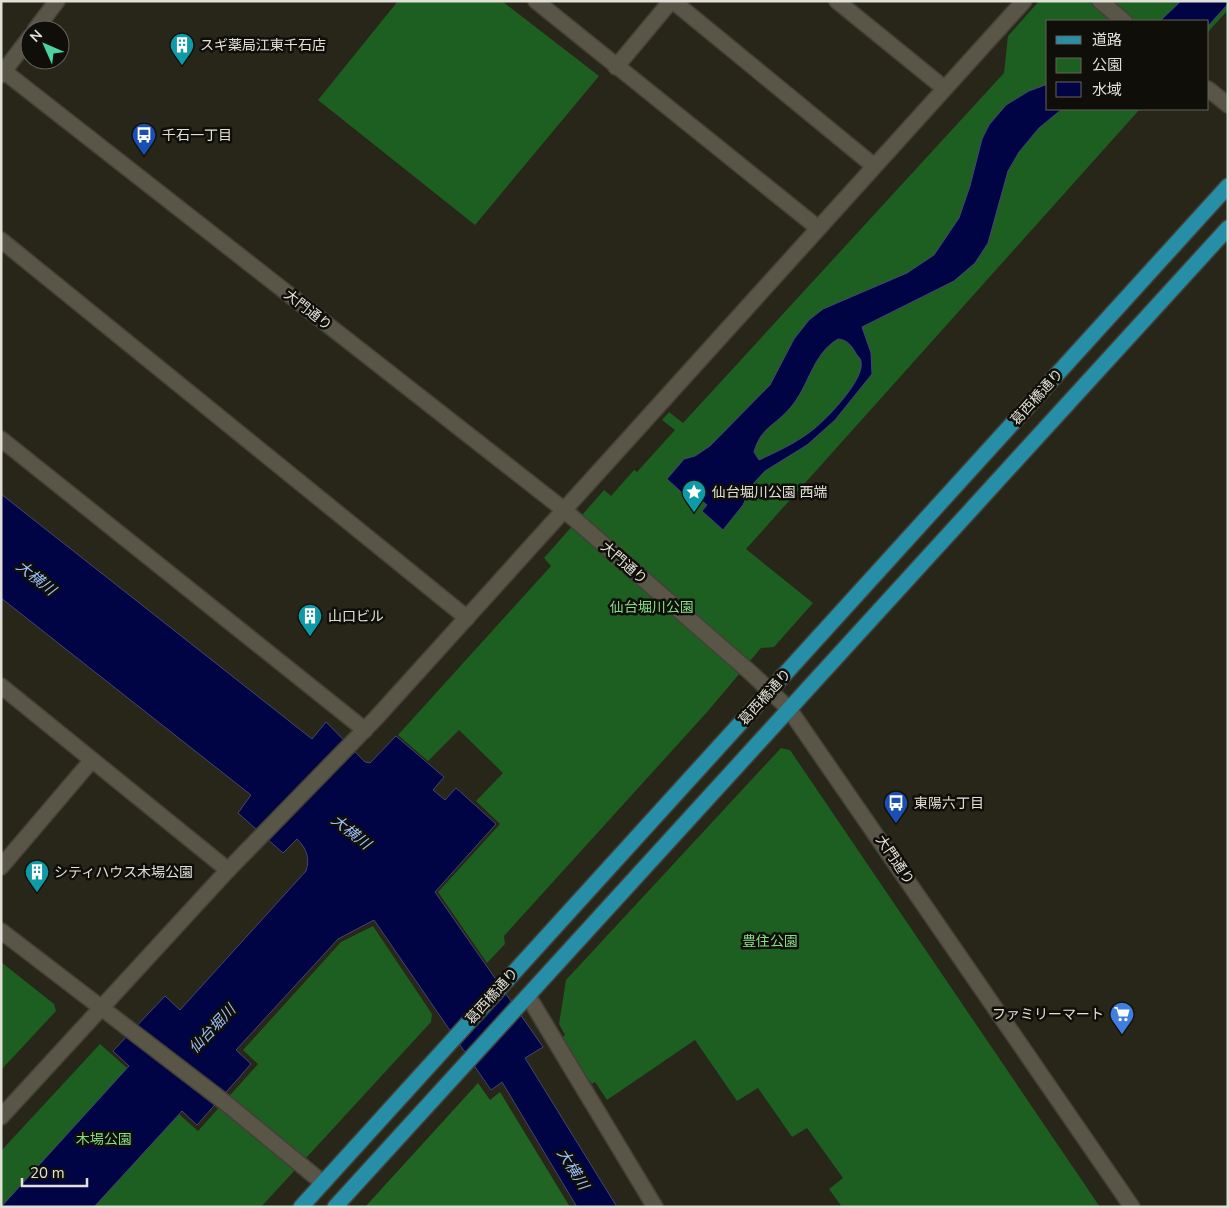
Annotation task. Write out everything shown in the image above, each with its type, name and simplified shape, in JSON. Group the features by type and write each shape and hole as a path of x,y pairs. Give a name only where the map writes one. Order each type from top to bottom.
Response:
{"main road":[{"name":"葛西橋通り","path":"301,1207 505,981 771,692 1228,186"},
{"name":"葛西橋通り","path":"335,1207 1228,228"}],"street":[{"path":"43,20 57,1"},
{"path":"536,1 818,228"},
{"path":"616,67 672,1 874,166"},
{"path":"838,1 944,88"},
{"path":"1,1117 228,870 365,730 1024,1"},
{"path":"1100,1 1123,20"},
{"path":"2,71 20,49"},
{"name":"大門通り","path":"2,71 563,509 789,709 1132,1207"},
{"path":"1209,90 1228,105"},
{"path":"1,240 467,618"},
{"path":"1,439 365,730"},
{"path":"1,686 228,870"},
{"path":"1,867 92,760"},
{"path":"1,931 227,1104 323,1183"},
{"path":"528,996 655,1207"}],"green space":[{"path":"398,1 502,1 599,76 475,225 318,100"},
{"name":"仙台堀川公園","path":"1039,1 1228,1 1228,10 1209,31 1209,20 1046,20 1046,110 1139,110 746,549 813,603 774,647 761,648 708,711 504,936 505,944 487,963 438,892 500,824 476,801 503,773 459,730 428,761 398,735 551,566 544,558 604,490 611,496 634,470 637,472 675,430 662,420 669,412 683,423 1004,73 1008,36"},
{"name":"豊住公園","path":"781,748 790,750 1100,1207 842,1207 829,1189 843,1178 807,1128 792,1137 758,1088 737,1101 695,1040 607,1100 595,1082 592,1084 560,1039 565,1035 559,1024 566,980"},
{"name":"木場公園","path":"373,926 432,1014 431,1022 261,1207 1,1207 1,1151 100,1044 198,1131 258,1064 243,1050 341,942"},
{"path":"1,962 54,1004 56,1011 1,1070"},
{"path":"478,1083 490,1100 500,1092 570,1207 365,1207"}],"water":[{"path":"1181,1 1228,1 1228,4 1209,25 1209,20 1161,20"},
{"path":"1046,85 1046,110 1061,110 1039,128 1019,152 1008,171 988,243 975,263 954,281 862,327 871,353 872,374 835,420 807,445 765,471 752,485 743,505 723,530 702,511 707,505 695,495 690,500 667,479 684,459 695,456 710,446 770,385 794,339 809,320 823,309 907,273 934,255 959,218 970,186 982,139 989,125 1006,105 1029,91","holes":["838,339 850,344 861,361 861,370 850,389 833,410 810,432 759,460 754,452 760,437 790,408 802,390 816,362 829,345"]},
{"path":"1,494 312,739 326,722 365,762 370,763 396,736 444,777 433,790 445,800 456,788 496,824 435,892 543,1047 525,1058 617,1207 577,1207 502,1082 491,1090 374,920 338,939 236,1050 251,1064 197,1125 182,1111 94,1207 1,1207 129,1066 113,1051 165,996 180,1010 306,871 308,858 303,846 297,839 283,853 238,813 251,795 1,598"}],"place":[{"name":"スギ薬局江東千石店","path":"182,66"},
{"name":"千石一丁目","path":"144,156"},
{"name":"仙台堀川公園 西端","path":"694,513"},
{"name":"山口ビル","path":"310,637"},
{"name":"東陽六丁目","path":"896,824"},
{"name":"シティハウス木場公園","path":"37,893"},
{"name":"ファミリーマート","path":"1122,1035"}],"water label":[{"name":"大横川","path":"36,578"},
{"name":"大横川","path":"351,832"},
{"name":"仙台堀川","path":"212,1029"},
{"name":"大横川","path":"573,1169"}]}
